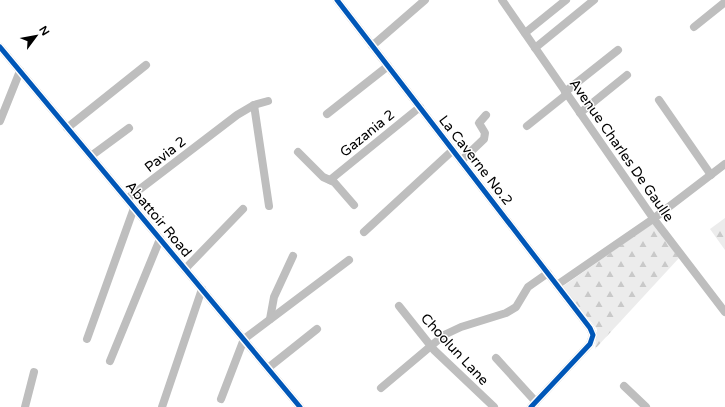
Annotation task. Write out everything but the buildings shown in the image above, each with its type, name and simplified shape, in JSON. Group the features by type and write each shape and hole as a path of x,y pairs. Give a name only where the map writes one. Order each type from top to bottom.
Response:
{"street":[{"name":"La Caverne No.2","path":"337,0 586,322 593,336 590,344 534,404"},
{"path":"372,46 425,0"},
{"name":"Avenue Charles De Gaulle","path":"502,0 653,219 725,312"},
{"path":"524,33 566,0"},
{"path":"535,48 594,0"},
{"path":"694,27 725,2"},
{"name":"Abattoir Road","path":"0,47 300,407"},
{"path":"527,126 618,50"},
{"path":"68,128 146,65"},
{"path":"327,114 388,66"},
{"path":"0,121 20,71"},
{"path":"580,113 627,75"},
{"path":"659,100 711,175"},
{"name":"Pavia 2","path":"127,199 199,143 254,105 268,101"},
{"path":"254,105 269,206"},
{"name":"Gazania 2","path":"330,180 420,107"},
{"path":"461,161 484,139 485,133 479,123 486,115"},
{"path":"91,156 129,128"},
{"path":"364,232 453,150"},
{"path":"298,152 323,177 330,180 354,205"},
{"path":"557,285 653,219 725,164"},
{"path":"87,339 134,208"},
{"path":"185,269 243,209"},
{"path":"110,360 160,239"},
{"path":"270,319 274,297 293,256"},
{"path":"221,399 244,339 349,260"},
{"path":"381,388 444,335 461,327 506,313 516,307 528,287 548,273"},
{"path":"162,407 202,289"},
{"name":"Choolun Lane","path":"399,306 432,346 460,376 494,407"},
{"path":"268,368 317,329"},
{"path":"496,358 534,404"},
{"path":"25,407 34,372"},
{"path":"624,386 646,407"}],"green space":[{"path":"725,218 725,250 710,229"},
{"path":"653,223 679,258 595,349 597,329 562,287"}],"cycle path":[{"path":"337,0 590,328 593,335 590,344 531,407"},
{"path":"0,47 300,407"}]}
